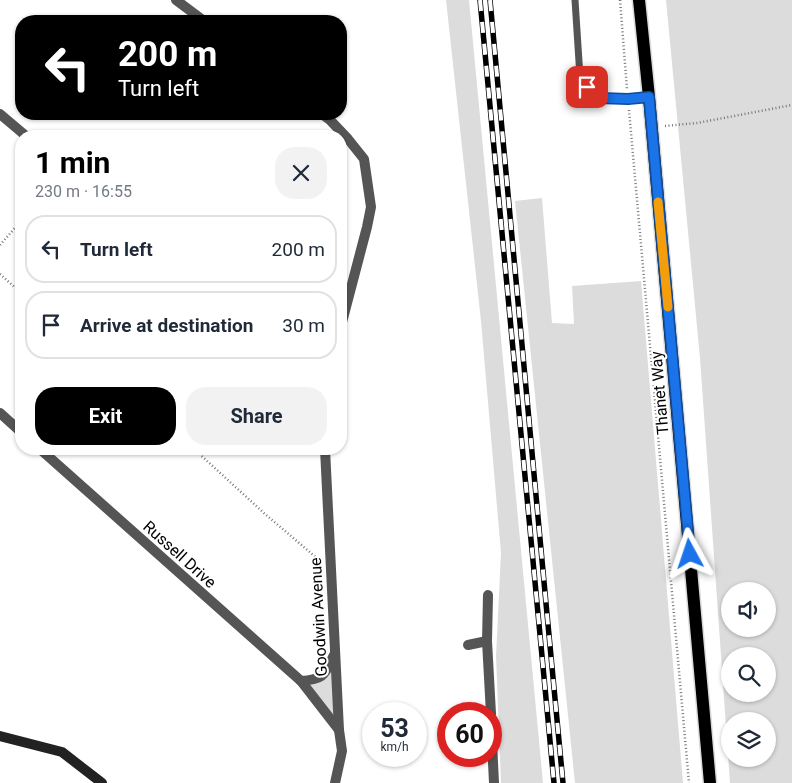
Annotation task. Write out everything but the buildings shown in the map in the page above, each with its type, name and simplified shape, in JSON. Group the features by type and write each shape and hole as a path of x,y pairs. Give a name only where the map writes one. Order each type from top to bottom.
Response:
{"main road":[{"name":"Thanet Way","path":"639,0 710,783"},
{"path":"0,736 62,752 102,783"}],"street":[{"path":"176,0 196,15"},
{"path":"0,114 19,130"},
{"path":"330,120 339,130"},
{"path":"347,138 364,159 371,207 347,303"},
{"path":"0,414 15,427"},
{"name":"Russell Drive","path":"47,455 301,681 339,730"},
{"name":"Goodwin Avenue","path":"325,455 339,730 342,751 335,783"},
{"path":"488,595 487,641 490,702"},
{"path":"468,645 487,641"},
{"path":"301,681 315,680 324,675 335,654"},
{"path":"493,767 494,783"}],"lane":[{"path":"574,0 580,77 587,87 599,98 628,99 649,97"}],"path":[{"path":"620,0 689,783"},
{"path":"651,127 697,123 792,105"},
{"path":"0,246 15,228"},
{"path":"0,274 15,288"},
{"path":"201,455 265,514 331,570"}],"shaded area":[{"path":"446,0 469,0 543,783 501,783 502,702 498,702 496,656 501,553 481,321"},
{"path":"666,0 792,0 792,783 730,783 729,767 776,767 776,712 725,712 724,702 776,702 776,647 721,647 721,656 700,358"},
{"path":"542,198 552,323 574,324 572,286 641,281 683,783 575,783 515,201"},
{"path":"335,654 339,730 301,681 315,680"}],"railway":[{"path":"480,0 554,783"},
{"path":"490,0 563,783"}],"slow traffic":[{"path":"658,202 668,307"}],"route":[{"path":"587,87 599,98 628,99 649,97 690,554"}]}
